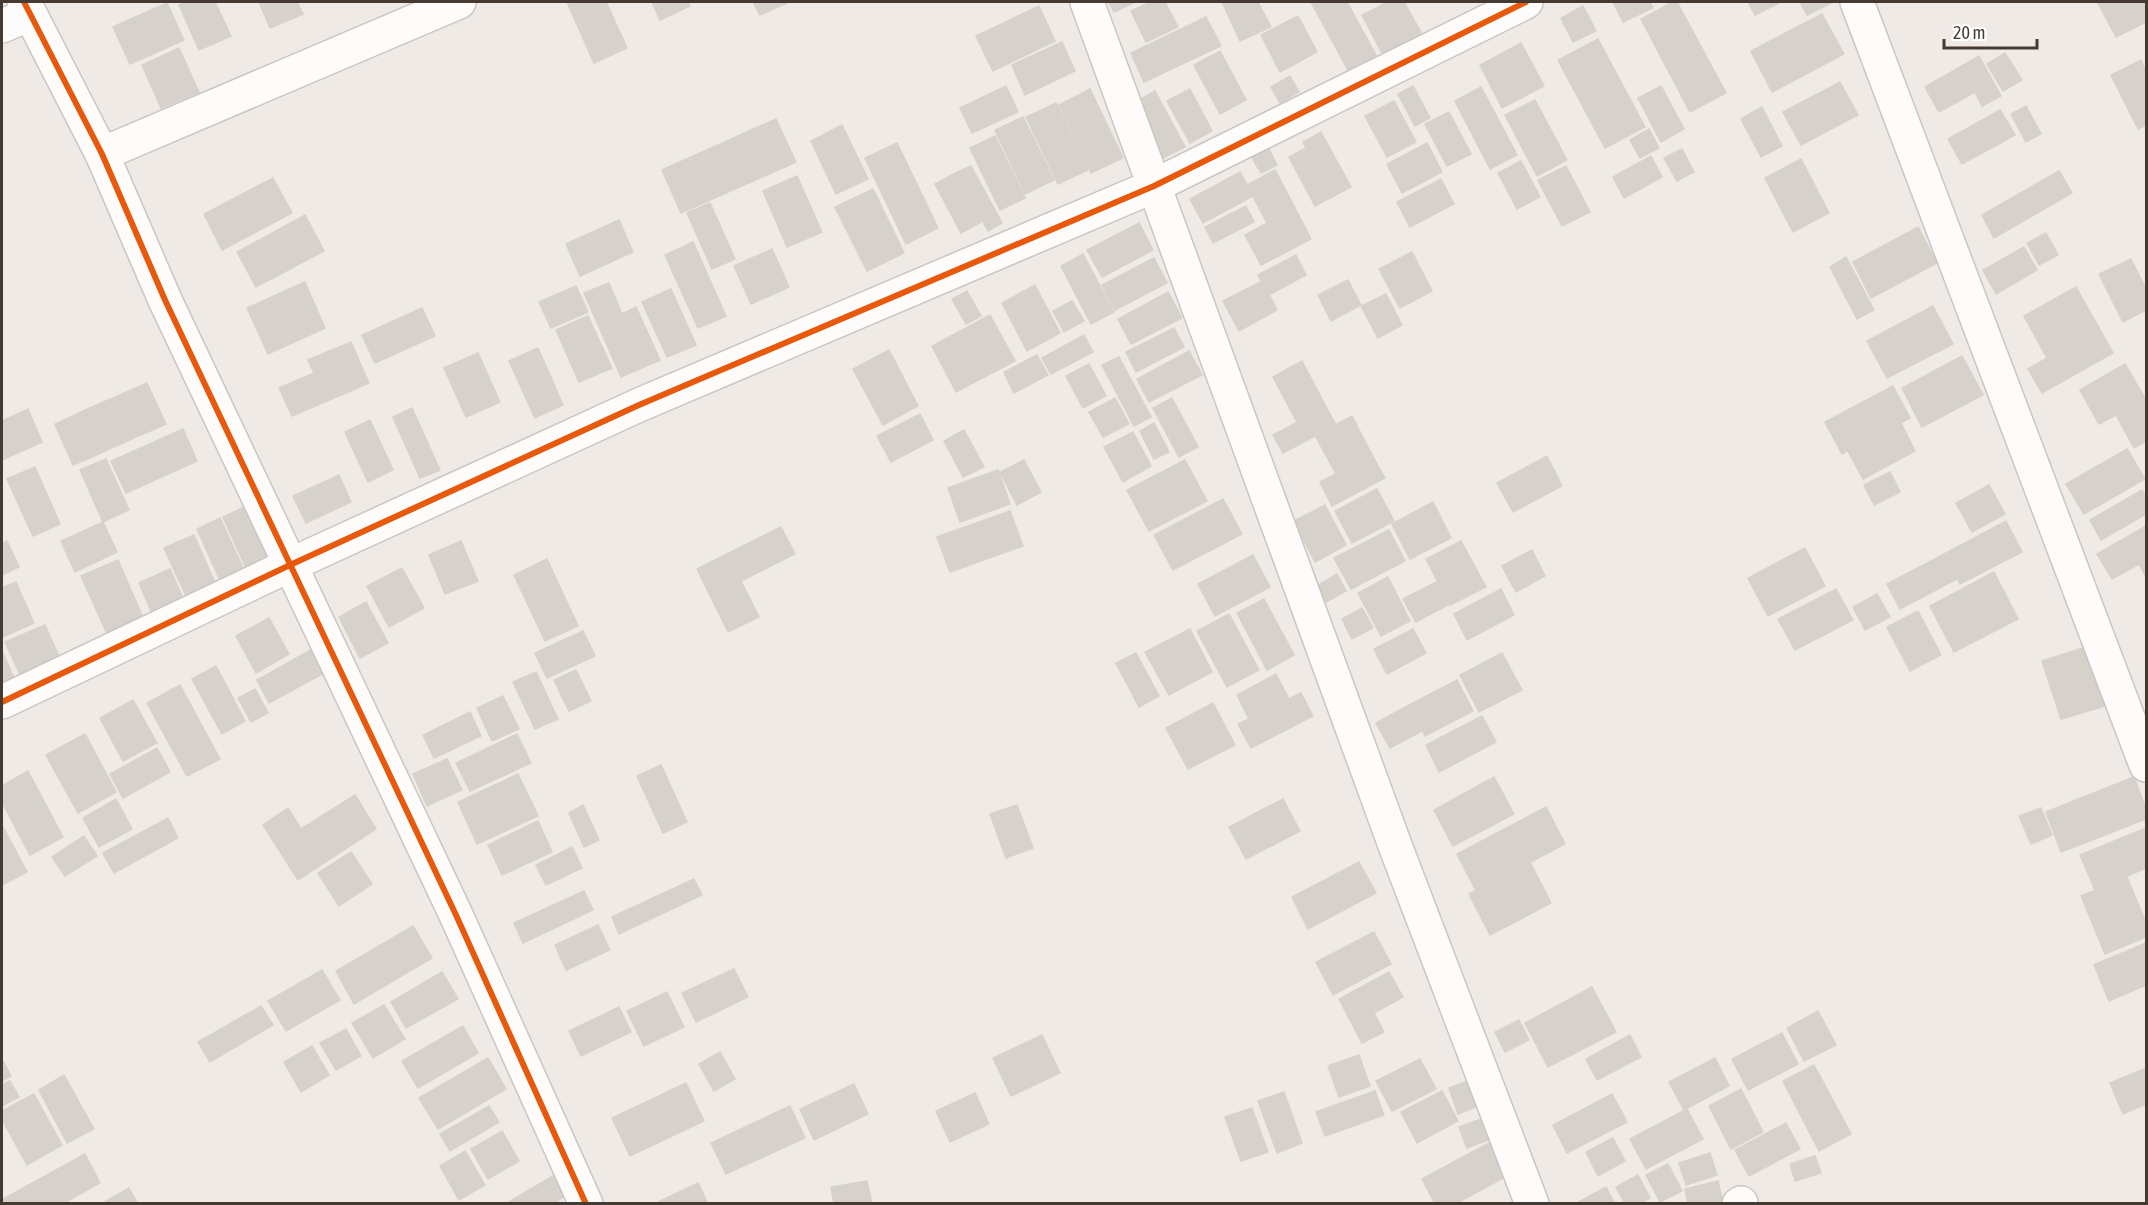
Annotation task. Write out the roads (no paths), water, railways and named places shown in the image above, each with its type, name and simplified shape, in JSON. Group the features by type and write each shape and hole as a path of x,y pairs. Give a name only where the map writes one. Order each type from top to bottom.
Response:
{"street":[{"path":"102,154 459,2"},
{"path":"1087,2 1396,848 1532,1203"},
{"path":"2,702 290,565 639,405 1154,186 1526,2"},
{"path":"1857,2 2146,765"},
{"path":"19,14 102,154 165,300 456,915 586,1203"}]}
